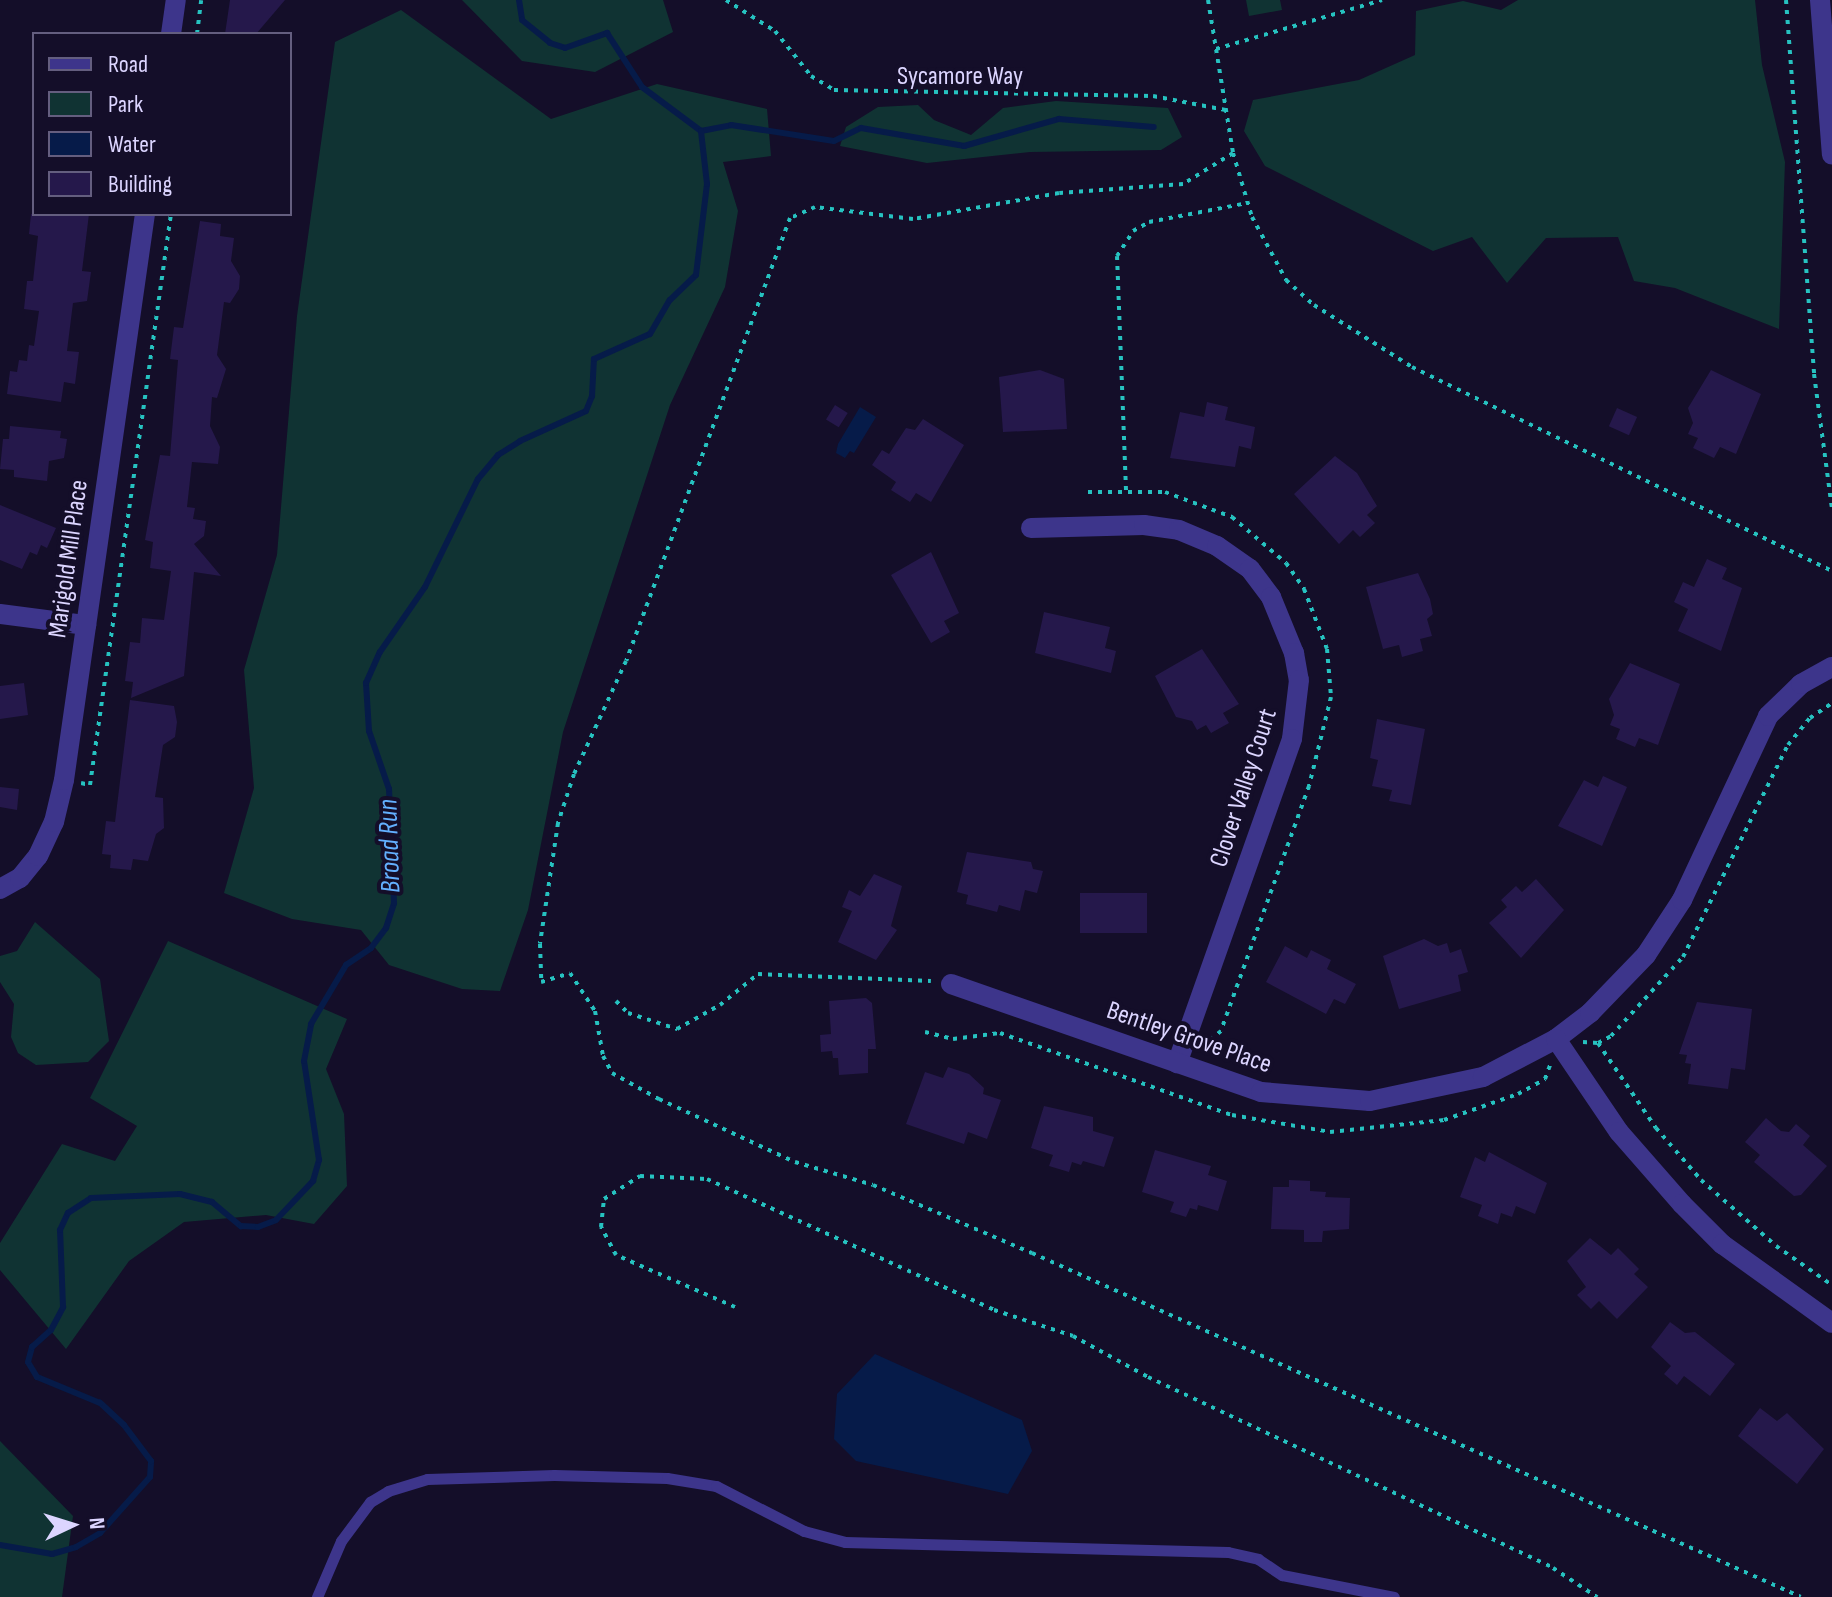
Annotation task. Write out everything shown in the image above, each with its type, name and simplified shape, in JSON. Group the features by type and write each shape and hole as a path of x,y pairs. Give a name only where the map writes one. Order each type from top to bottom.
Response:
{"street":[{"path":"171,32 176,0"},
{"path":"1820,0 1832,155"},
{"name":"Marigold Mill Place","path":"0,889 20,878 38,856 54,822 64,780 145,216"},
{"name":"Clover Valley Court","path":"1031,528 1144,525 1179,530 1217,546 1250,569 1271,597 1294,653 1298,703 1292,739 1185,1065"},
{"path":"0,614 86,625"},
{"name":"Bentley Grove Place","path":"951,984 1261,1092 1370,1101 1483,1077 1561,1046 1646,955 1682,900 1768,716 1801,684 1832,667"},
{"path":"1561,1046 1635,1152 1722,1244 1832,1323"}],"lane":[{"path":"317,1597 353,1522 388,1491 427,1479 554,1475 706,1484 804,1531 845,1542 1228,1552 1258,1559 1282,1575 1394,1597"}],"path":[{"path":"197,32 201,0"},
{"name":"Sycamore Way","path":"726,0 775,31 811,76 834,90 1153,96 1212,103 1227,110"},
{"path":"1208,0 1233,153 1248,203 1272,261 1314,305 1412,367 1832,571"},
{"path":"1216,49 1382,0"},
{"path":"1786,0 1814,374 1832,509"},
{"path":"1233,153 1183,184 1059,193 913,219 815,207 790,218 626,661 574,774 558,823 540,944 541,982 570,973 595,1011 603,1056 612,1073 659,1099 795,1162 873,1185 1032,1253 1801,1597"},
{"path":"1126,490 1117,256 1133,231 1149,222 1248,203"},
{"path":"64,780 90,785 171,216"},
{"path":"1088,492 1126,490 1201,501 1262,538 1304,589 1318,619 1331,675 1328,713 1309,786 1221,1031 1202,1045 1185,1065 1183,1098"},
{"path":"925,1032 953,1039 1000,1033 1183,1098 1290,1128 1403,1128 1444,1120 1518,1094 1545,1079 1561,1046 1598,1043 1627,1021 1683,957 1788,745 1810,718 1832,703"},
{"path":"616,1001 628,1013 677,1029 758,974 951,984"},
{"path":"1598,1043 1656,1128 1701,1180 1776,1246 1832,1285"},
{"path":"735,1307 616,1255 601,1227 604,1199 640,1176 707,1179 994,1310 1073,1336 1148,1377 1553,1568 1597,1597"}],"green space":[{"path":"462,0 663,0 673,32 595,72 522,61"},
{"path":"1246,0 1280,0 1282,10 1249,16"},
{"path":"1518,0 1755,0 1762,65 1785,162 1779,329 1675,288 1634,281 1618,237 1546,238 1507,283 1472,237 1433,251 1265,166 1244,131 1253,100 1359,80 1415,55 1416,11 1463,1 1501,10"},
{"path":"401,10 551,119 657,84 767,109 771,156 723,162 738,211 725,287 670,405 563,732 528,910 500,991 462,989 389,965 361,930 292,919 224,893 254,788 244,670 277,555 297,316 335,42"},
{"path":"1056,101 1168,108 1182,137 1161,150 1030,152 927,163 840,146 846,127 878,107 918,105 934,120 971,135 1003,108"},
{"path":"35,922 100,979 109,1041 88,1062 36,1065 18,1053 11,1037 14,1004 0,982 0,956 17,951"},
{"path":"168,941 347,1019 326,1069 344,1114 347,1186 314,1224 266,1215 184,1222 129,1261 66,1349 0,1270 0,1243 62,1144 115,1161 137,1126 90,1098"},
{"path":"0,1441 73,1516 62,1597 0,1597"}],"water":[{"path":"860,407 876,417 854,453 850,451 845,458 836,453 838,444"},
{"path":"875,1354 1022,1420 1032,1451 1008,1494 856,1461 834,1439 837,1394"}],"building":[{"path":"230,0 285,0 258,32 225,32"},
{"path":"31,214 89,216 82,271 91,272 87,301 73,303 67,351 79,352 75,384 64,382 61,402 7,394 10,371 17,372 19,360 27,361 29,345 34,346 39,311 24,309 27,281 33,281 38,236 29,234"},
{"path":"200,221 221,224 220,236 234,238 231,261 240,276 239,289 230,303 224,302 217,355 226,369 217,398 212,397 210,426 220,447 218,464 192,462 187,507 195,508 193,519 206,521 204,536 194,544 221,576 194,572 184,676 131,698 133,682 125,681 130,642 140,643 142,618 164,620 171,571 150,568 153,542 145,540 160,455 170,456 178,360 170,359 174,327 183,328"},
{"path":"1040,370 1064,379 1067,429 1003,432 999,377"},
{"path":"1711,370 1761,394 1736,454 1720,447 1714,458 1693,448 1698,438 1688,434 1693,423 1688,408"},
{"path":"1207,402 1228,407 1225,420 1255,427 1251,449 1239,446 1235,467 1170,458 1180,412 1204,417"},
{"path":"835,405 848,413 839,427 826,419"},
{"path":"1617,408 1637,417 1629,435 1609,426"},
{"path":"923,419 964,445 931,502 916,493 910,502 891,490 896,482 872,465 882,450 889,454 906,428 915,430"},
{"path":"10,426 61,431 60,438 67,439 64,458 49,461 47,481 14,477 14,470 0,469 3,439 9,439"},
{"path":"1335,456 1357,473 1377,506 1367,515 1375,523 1360,537 1353,530 1339,544 1294,494"},
{"path":"0,505 56,528 47,548 41,545 37,555 30,552 22,569 0,560"},
{"path":"931,552 959,613 944,621 950,632 931,643 891,575"},
{"path":"1707,559 1727,568 1722,579 1742,588 1721,651 1678,631 1688,609 1674,602 1683,582 1694,587"},
{"path":"1418,573 1430,599 1433,614 1427,619 1432,636 1420,639 1423,651 1402,657 1399,645 1383,649 1366,587"},
{"path":"1044,612 1110,627 1105,648 1116,651 1111,673 1035,653"},
{"path":"1202,649 1239,704 1223,713 1229,723 1211,733 1206,725 1197,730 1192,721 1176,717 1155,676"},
{"path":"1630,663 1680,684 1658,745 1639,738 1635,747 1616,739 1620,729 1610,725 1614,715 1609,699"},
{"path":"24,683 28,715 0,719 0,686"},
{"path":"130,700 174,706 177,722 175,737 163,745 155,797 163,798 164,828 156,834 148,861 133,859 131,870 110,868 111,855 102,854 106,821 115,822"},
{"path":"1377,719 1425,729 1411,805 1389,801 1392,790 1372,786 1378,760 1370,758"},
{"path":"1603,776 1627,787 1602,846 1558,826 1584,780 1598,787"},
{"path":"0,787 19,789 17,810 0,807"},
{"path":"967,852 1031,862 1033,869 1043,871 1037,893 1025,890 1020,911 999,905 997,912 966,904 968,895 957,892"},
{"path":"874,874 902,886 891,926 897,930 876,960 838,942 852,911 842,907 849,890 860,896"},
{"path":"1536,879 1564,910 1521,958 1489,923 1507,907 1501,900 1516,886 1522,892"},
{"path":"1080,893 1147,893 1147,933 1080,933"},
{"path":"1424,939 1438,946 1447,943 1450,953 1461,949 1468,972 1458,975 1461,991 1399,1009 1383,956"},
{"path":"1285,946 1307,958 1311,950 1331,960 1327,969 1356,984 1345,1004 1334,999 1326,1014 1266,982"},
{"path":"866,998 872,1003 876,1049 868,1049 868,1073 839,1075 838,1058 833,1058 832,1051 821,1052 820,1035 831,1034 829,1001"},
{"path":"1697,1002 1752,1009 1745,1070 1731,1068 1728,1089 1688,1084 1691,1064 1685,1063 1687,1055 1679,1054"},
{"path":"948,1067 969,1074 984,1088 983,1094 1001,1100 987,1139 968,1132 964,1144 906,1124 925,1072 943,1078"},
{"path":"1044,1106 1093,1117 1093,1131 1114,1137 1104,1167 1083,1161 1081,1165 1072,1162 1069,1172 1049,1166 1053,1155 1031,1148"},
{"path":"1766,1118 1781,1131 1789,1132 1796,1124 1810,1136 1803,1145 1827,1166 1801,1195 1794,1196 1754,1162 1760,1155 1745,1142"},
{"path":"1155,1150 1211,1166 1208,1175 1227,1181 1218,1211 1198,1205 1197,1210 1190,1208 1186,1217 1170,1212 1174,1202 1142,1192"},
{"path":"1489,1152 1547,1183 1535,1214 1516,1206 1512,1217 1501,1213 1498,1224 1478,1216 1482,1205 1460,1197 1475,1157 1485,1162"},
{"path":"1289,1180 1310,1181 1310,1191 1326,1192 1325,1197 1350,1198 1349,1229 1323,1231 1322,1242 1304,1242 1304,1230 1271,1229 1273,1187 1289,1187"},
{"path":"1590,1238 1611,1255 1618,1248 1639,1269 1634,1274 1648,1287 1617,1319 1599,1301 1591,1309 1577,1295 1586,1287 1567,1261"},
{"path":"1670,1322 1685,1333 1695,1332 1735,1364 1710,1396 1684,1376 1677,1385 1664,1374 1671,1366 1651,1347"},
{"path":"1760,1408 1777,1421 1787,1413 1824,1449 1797,1484 1738,1436"}],"waterway":[{"name":"Broad Run","path":"519,0 522,20 550,43 565,48 607,33 642,87 701,131"},
{"path":"701,131 731,125 834,141 861,128 964,146 1059,119 1154,127"},
{"name":"Broad Run","path":"0,1545 52,1554 76,1547 100,1533 150,1477 151,1461 124,1425 100,1403 37,1377 28,1362 32,1347 51,1330 63,1307 60,1230 68,1213 91,1198 180,1194 212,1202 241,1226 258,1227 276,1220 313,1181 319,1160 304,1061 311,1024 346,965 371,948 386,928 394,903 389,789 369,731 366,683 380,652 425,587 478,479 498,455 520,441 586,411 592,396 594,359 650,334 670,300 696,275 707,184 701,131"}]}
